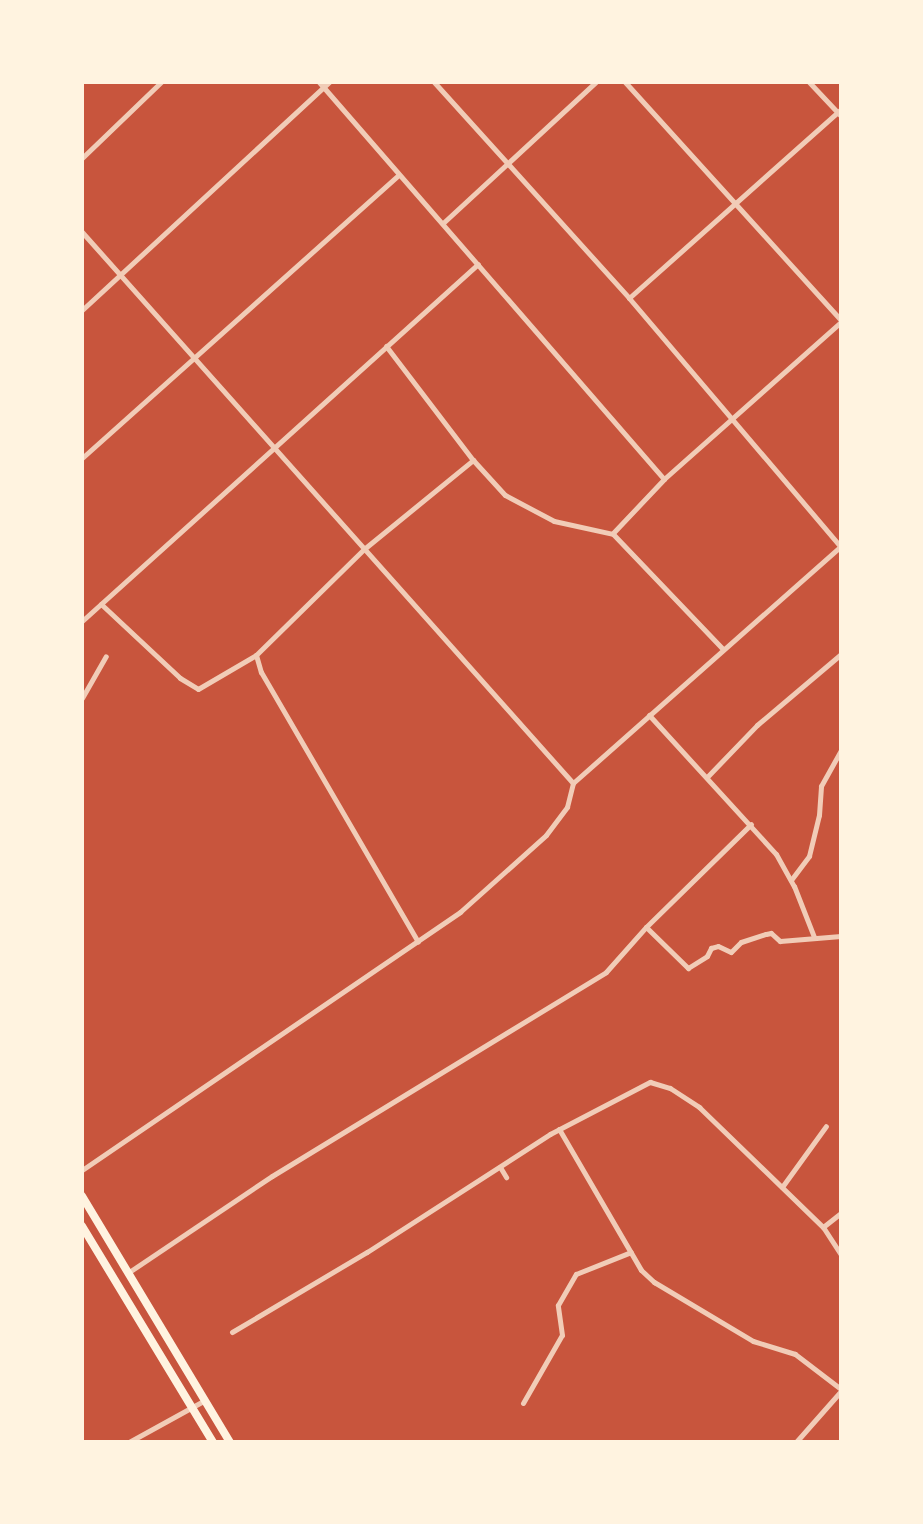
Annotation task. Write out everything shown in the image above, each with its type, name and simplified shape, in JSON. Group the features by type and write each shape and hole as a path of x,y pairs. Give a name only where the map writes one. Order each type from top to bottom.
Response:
{"main road":[{"path":"82,1196 230,1442"},
{"path":"83,1230 213,1442"}],"street":[{"path":"82,158 161,82"},
{"path":"82,310 321,85 329,82"},
{"path":"82,1170 460,912 523,858 567,807 573,783 841,546 629,298 434,82"},
{"path":"443,223 596,82"},
{"path":"613,534 664,479 732,422 841,321 625,82"},
{"path":"629,298 840,112 809,82"},
{"path":"321,85 664,479"},
{"path":"82,458 398,175"},
{"path":"82,232 573,783"},
{"path":"82,621 478,264"},
{"path":"386,346 473,460 505,495 554,521 613,534 723,649"},
{"path":"101,604 180,678 198,689 256,655 364,549 473,460"},
{"path":"707,777 757,725 841,654"},
{"path":"256,655 261,672 418,942"},
{"path":"82,698 106,656"},
{"path":"649,715 751,824 791,880 814,937"},
{"path":"791,880 809,856 819,815 821,786 841,750"},
{"path":"127,1273 272,1176 606,972 646,927 751,824"},
{"path":"646,927 688,968 707,956 711,948 718,946 731,952 741,942 766,934 771,933 780,941 841,936"},
{"path":"232,1332 266,1315 559,1129 643,1084 660,1083 699,1107 823,1227 841,1255"},
{"path":"782,1187 826,1126"},
{"path":"559,1129 631,1252 654,1282 684,1303 753,1341 795,1354 841,1390 796,1442"},
{"path":"500,1167 506,1177"},
{"path":"823,1227 841,1213"},
{"path":"523,1403 562,1335 558,1305 576,1274 631,1252"},
{"path":"129,1442 205,1400"}]}
